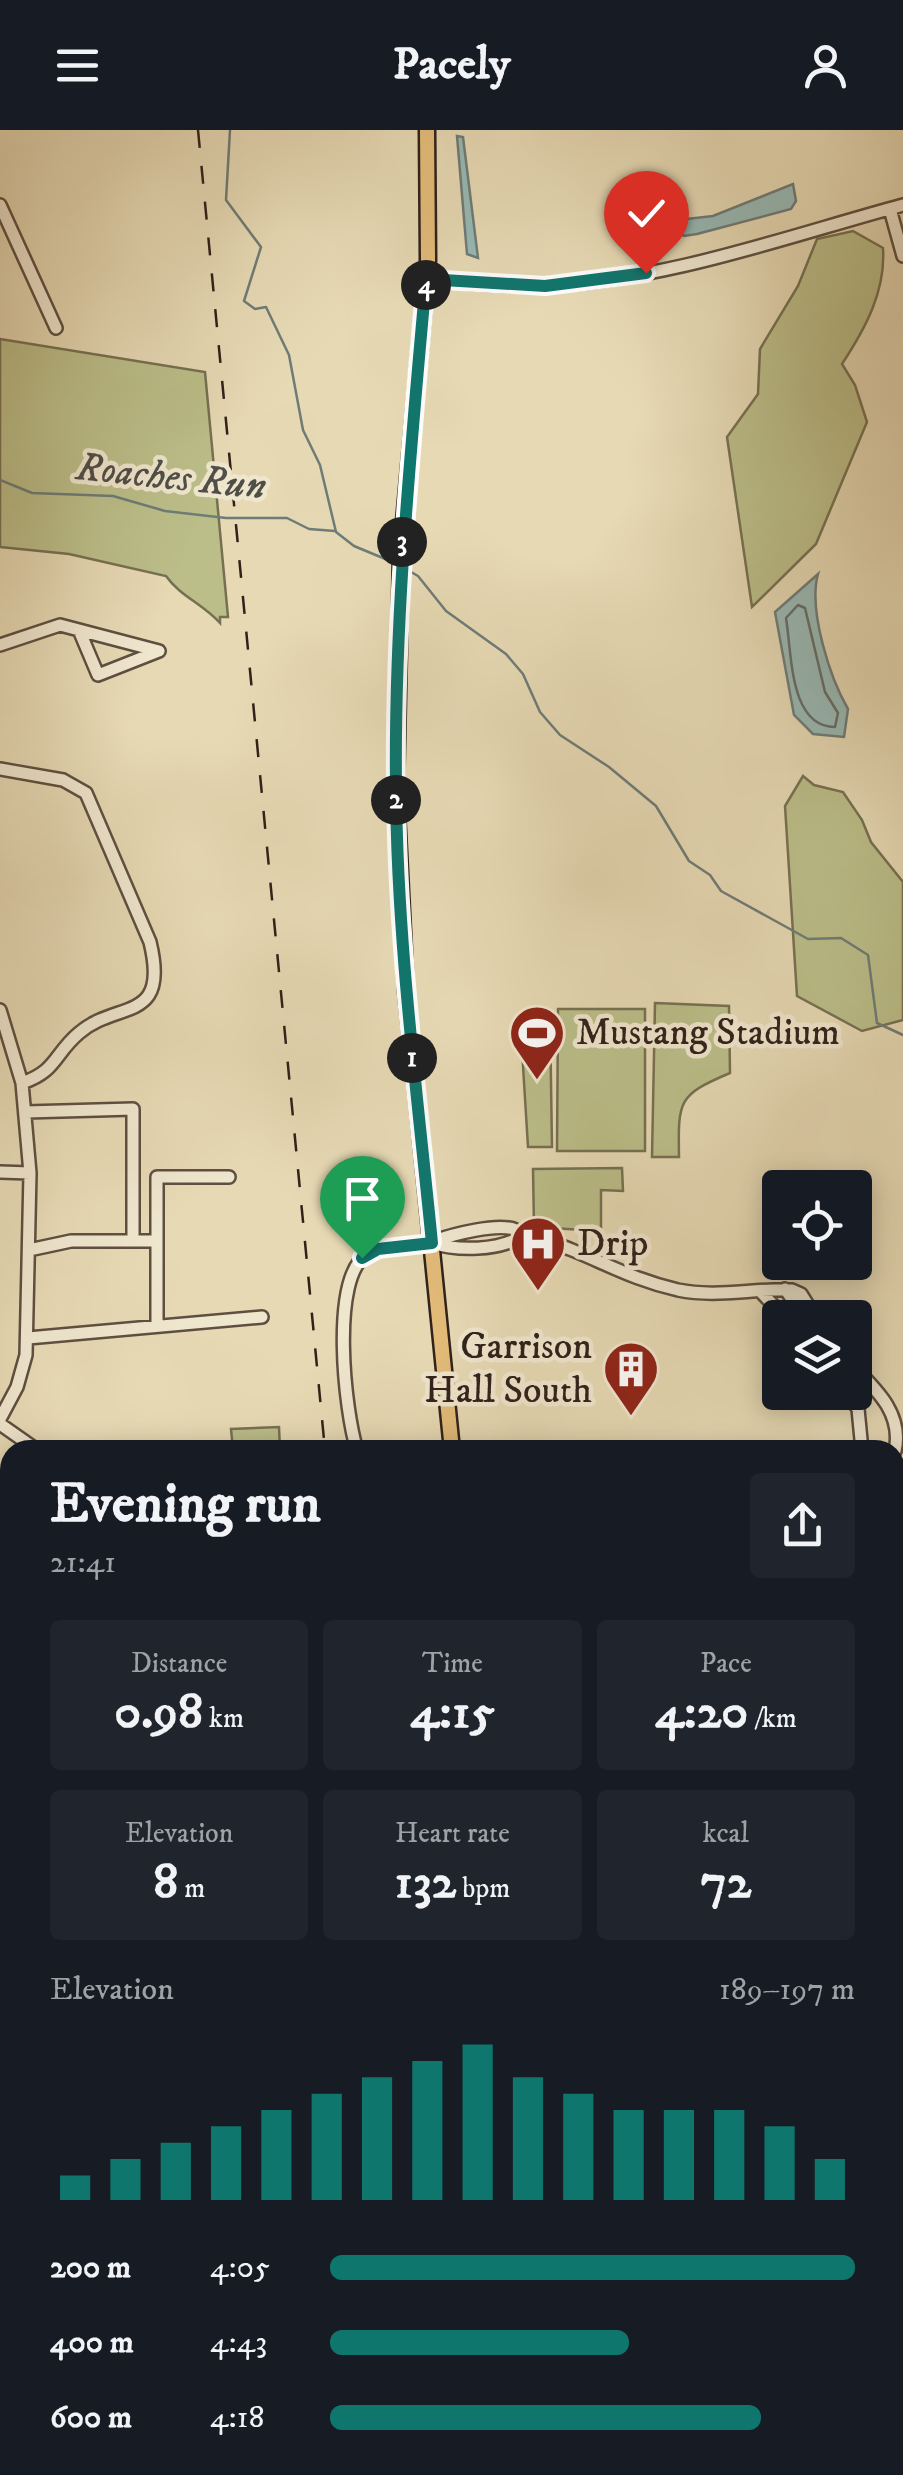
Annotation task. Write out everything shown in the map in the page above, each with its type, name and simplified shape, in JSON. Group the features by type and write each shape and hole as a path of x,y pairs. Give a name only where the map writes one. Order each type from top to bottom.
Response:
{"main road":[{"path":"427,130 426,279 401,554 396,791 400,906 451,1440"}],"street":[{"path":"0,205 56,328"},
{"path":"426,279 530,286 604,280 695,262 900,207 903,256"},
{"path":"0,645 50,627 79,630 159,651 98,674 79,630"},
{"path":"0,769 63,780 86,793 150,942 154,969 150,990 136,1008 85,1028 50,1071 22,1083"},
{"path":"0,1010 22,1083 30,1172 28,1338 23,1371 0,1422 24,1440"},
{"path":"26,1112 133,1109 133,1241"},
{"path":"0,1172 30,1172"},
{"path":"157,1326 157,1177 228,1177"},
{"path":"356,1440 349,1411 344,1307 348,1281 358,1262 373,1251 432,1243 449,1234 511,1229 522,1236 569,1249 620,1274 678,1290 785,1289 801,1294 805,1300"},
{"path":"490,1230 491,1245"},
{"path":"432,1243 452,1249 491,1245 522,1236"},
{"path":"29,1250 71,1241 157,1242"},
{"path":"785,1289 792,1300"},
{"path":"760,1292 768,1300"},
{"path":"28,1338 262,1317"},
{"path":"872,1387 898,1416 899,1440"},
{"path":"858,1410 861,1440"}],"green space":[{"path":"853,231 883,248 881,279 872,309 842,364 855,385 867,422 816,544 752,607 727,437 758,394 760,349 798,286 817,239"},
{"path":"0,339 205,372 228,617 220,617 220,623 166,576 69,554 0,547"},
{"path":"803,776 814,785 843,792 871,842 903,882 903,1020 862,1031 797,996 785,806"},
{"path":"655,1003 729,1006 730,1073 700,1087 685,1102 679,1123 679,1157 652,1157"},
{"path":"558,1009 645,1009 645,1151 557,1151"},
{"name":"Mustang Stadium","path":"520,1017 550,1017 552,1147 528,1147"},
{"path":"622,1168 623,1191 601,1190 601,1231 534,1227 533,1169"},
{"path":"279,1427 280,1440 232,1440 231,1429"}],"water":[{"path":"457,136 463,137 478,258 467,254"},
{"path":"793,184 796,201 791,209 697,234 684,236 677,230 677,220 713,216"},
{"path":"818,574 816,606 822,643 848,709 844,737 813,734 794,715 775,612"}],"waterway":[{"path":"230,130 226,200 261,247 244,301 255,309 266,307 289,355 303,430 320,465 336,532 354,546 395,563"},
{"name":"Roaches Run","path":"0,480 32,493 113,496 165,511 226,518 287,518 309,529 335,531"},
{"path":"406,569 418,576 446,611 506,654 523,674 540,712 560,735 609,767 656,806 689,861 710,875 721,891 808,939 841,938 868,955 877,1023 903,1035"}],"railway":[{"path":"198,130 324,1440"}],"place":[{"name":"Mustang Stadium","path":"537,1082"},
{"name":"Drip","path":"538,1293"},
{"name":"Garrison Hall South","path":"631,1418"}],"route":[{"path":"362,1258 378,1249 432,1243 406,991 396,791 401,554 426,279 545,286 646,273"}]}
